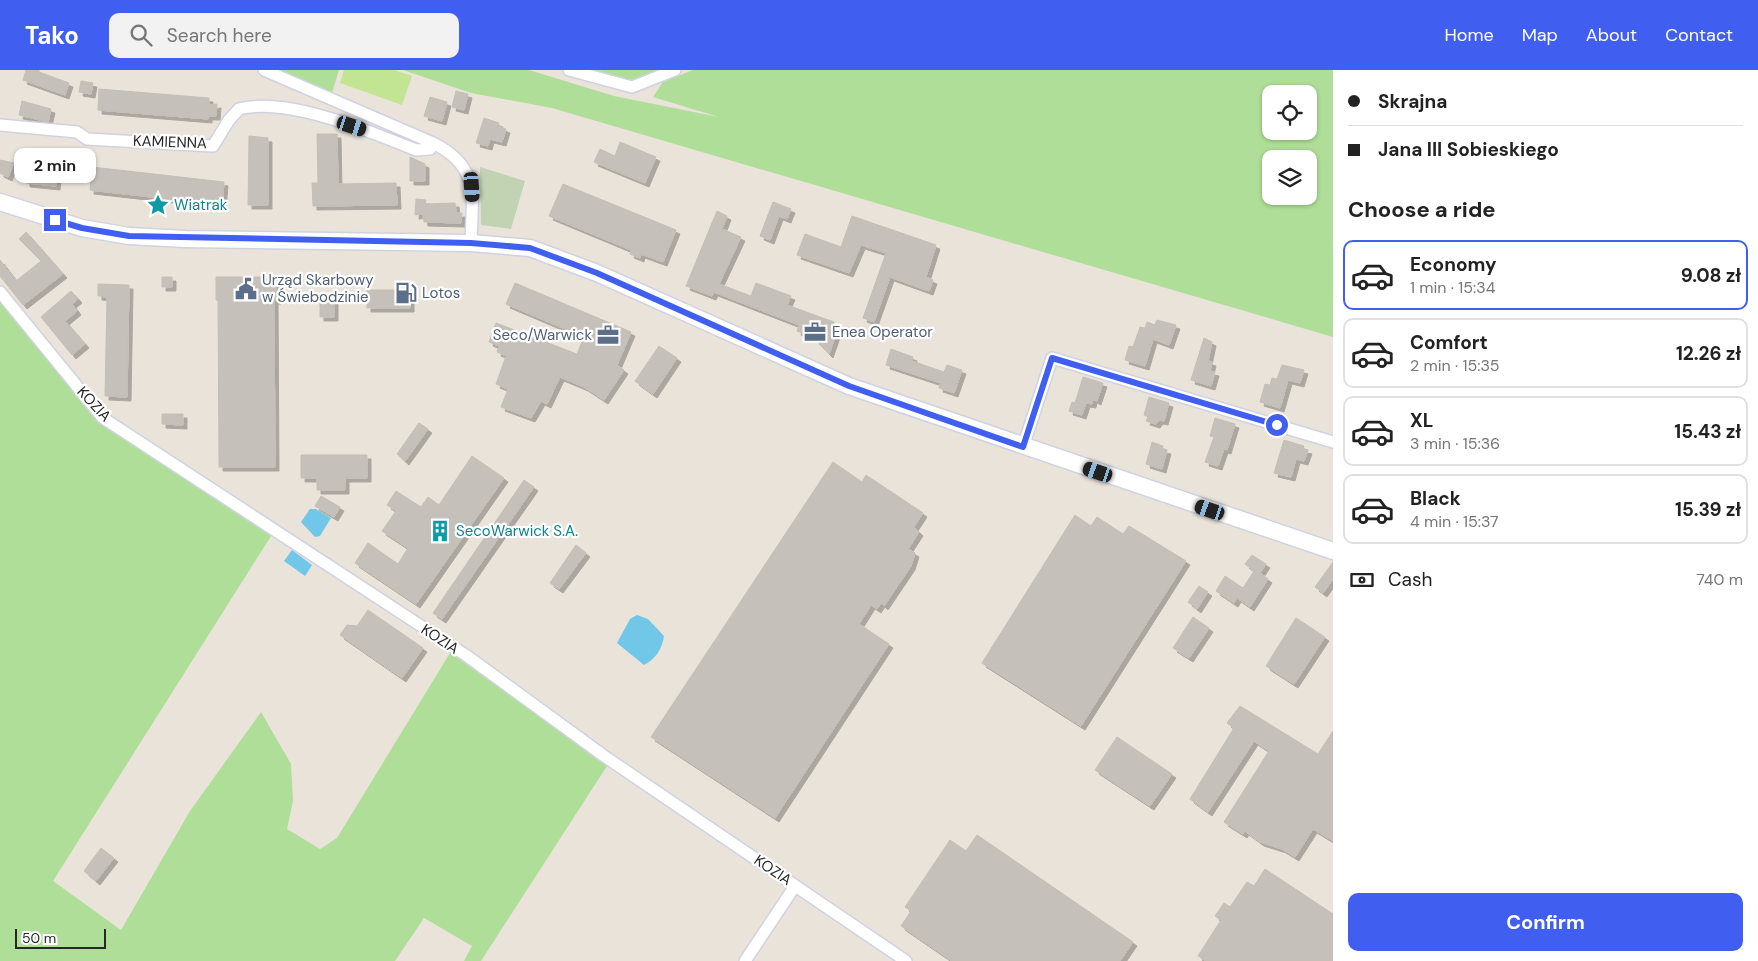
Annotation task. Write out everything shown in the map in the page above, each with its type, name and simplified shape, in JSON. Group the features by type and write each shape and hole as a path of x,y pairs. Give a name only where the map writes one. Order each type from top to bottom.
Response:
{"street":[{"path":"264,70 433,143 453,154 467,172 472,197 471,243"},
{"path":"569,70 632,87 675,70"},
{"name":"KAMIENNA","path":"0,126 77,132 87,139 213,146 229,120 239,109 275,107 336,120 416,150 430,150 433,143"},
{"path":"0,202 82,228 125,236 185,239 471,243 514,245 553,255 849,386 1023,447 1333,551"},
{"name":"KOZIA","path":"0,292 102,418 467,656 604,756 906,961"},
{"path":"1023,447 1052,358 1333,442"},
{"path":"745,961 795,886"}],"green space":[{"path":"274,70 339,70 332,93"},
{"path":"344,70 394,70 412,76 402,105 340,83"},
{"path":"403,70 529,70 614,96 719,117 653,97 663,82 693,70 1333,70 1333,337 552,108 471,93"},
{"path":"585,70 657,70 632,80"},
{"path":"480,167 525,181 511,229 481,225"},
{"path":"0,300 102,422 271,536 53,881 121,930 190,811 261,712 291,764 293,801 287,829 320,849 337,838 450,653 607,761 607,766 481,961 464,961 472,946 424,918 395,961 0,961"}],"water":[{"path":"310,509 316,509 331,518 320,536 315,537 301,522"},
{"path":"292,550 312,565 305,576 284,561"},
{"path":"637,615 648,619 664,636 658,653 644,665 617,643 630,619"}],"building":[{"path":"26,70 39,70 39,72 69,83 65,95 23,80"},
{"path":"81,81 93,83 91,94 79,92"},
{"path":"99,89 209,98 209,105 217,104 216,116 208,116 208,119 98,110"},
{"path":"456,91 468,94 464,110 452,107"},
{"path":"430,97 447,102 442,121 424,116"},
{"path":"22,101 51,109 48,122 19,115"},
{"path":"484,118 499,123 498,126 506,129 502,142 490,139 488,146 476,143"},
{"path":"317,134 337,134 338,184 396,183 397,205 313,206 312,183 318,183"},
{"path":"249,136 268,138 268,205 248,205"},
{"path":"620,142 656,157 645,183 594,162 600,149 615,156"},
{"path":"410,157 425,164 425,181 410,181"},
{"path":"0,160 14,163 8,177 0,173"},
{"path":"26,167 58,170 56,186 26,183"},
{"path":"92,167 224,182 222,205 90,190"},
{"path":"563,184 676,230 663,262 641,254 640,258 630,254 631,250 549,216"},
{"path":"416,199 426,200 425,204 455,203 456,213 462,213 461,223 424,222 423,214 415,215"},
{"path":"773,202 791,209 787,219 779,216 770,240 760,236"},
{"path":"717,211 727,216 722,229 741,237 719,284 751,296 756,283 791,296 787,305 834,322 831,332 836,334 829,354 819,344 821,340 797,331 799,325 714,292 712,296 686,286"},
{"path":"852,216 936,245 926,277 933,280 929,291 890,277 874,322 863,318 886,253 861,245 849,273 797,255 805,234 841,247"},
{"path":"26,232 63,274 23,305 0,276 0,260 16,281 41,261 19,239"},
{"path":"162,277 172,277 172,287 162,287"},
{"path":"216,277 276,277 277,300 274,300 275,467 219,467 218,300 216,300"},
{"path":"515,283 631,332 617,365 624,370 604,400 584,387 560,377 547,404 541,401 531,418 501,407 508,389 496,384 506,356 497,352 499,346 489,342 496,323 577,354 584,337 506,304"},
{"path":"98,284 129,285 127,397 105,396 107,297 98,296"},
{"path":"367,290 410,290 410,308 367,308"},
{"path":"71,291 78,299 72,304 77,311 65,321 85,344 72,355 41,317"},
{"path":"320,298 334,298 334,317 320,317"},
{"path":"1157,320 1176,325 1169,345 1153,339 1145,366 1125,360 1129,346 1133,347 1140,327 1145,328 1147,322 1155,325"},
{"path":"1204,338 1212,342 1208,361 1212,362 1210,371 1215,372 1211,386 1191,380"},
{"path":"659,346 677,358 653,394 635,381"},
{"path":"891,349 913,357 912,361 944,372 947,365 962,370 954,393 939,388 941,383 886,365"},
{"path":"1282,365 1304,370 1300,383 1288,380 1280,408 1260,402 1265,384 1270,385 1272,378 1277,379"},
{"path":"1083,377 1103,383 1097,401 1093,399 1092,404 1086,403 1082,415 1069,411 1072,402 1075,403"},
{"path":"1149,397 1169,403 1164,421 1159,420 1156,424 1146,421 1148,417 1144,415"},
{"path":"162,414 183,414 183,425 162,424"},
{"path":"1215,418 1235,424 1227,450 1224,449 1218,466 1205,462 1214,437 1210,436"},
{"path":"419,423 428,429 405,461 397,454"},
{"path":"1284,440 1304,446 1303,449 1308,450 1304,461 1296,459 1291,477 1274,473"},
{"path":"1152,442 1163,446 1162,449 1167,450 1162,469 1146,464"},
{"path":"301,455 367,455 367,478 345,478 345,490 317,490 317,478 301,478"},
{"name":"SecoWarwick S.A.","path":"472,456 504,478 416,604 355,563 368,543 398,564 408,548 382,531 396,511 387,505 396,491 421,507 428,497 439,505"},
{"path":"833,462 862,482 866,475 923,513 914,527 919,532 908,549 915,553 911,566 884,606 881,603 877,609 871,605 859,624 889,644 775,818 651,737"},
{"path":"524,480 534,487 442,619 433,613"},
{"path":"321,496 340,507 334,517 315,506"},
{"path":"1075,515 1091,526 1097,517 1123,534 1129,526 1186,561 1081,726 982,663"},
{"path":"576,545 586,553 559,589 550,583"},
{"path":"1252,555 1266,564 1260,573 1268,579 1250,607 1237,598 1234,603 1216,591 1225,576 1243,588 1254,571 1245,564"},
{"path":"1333,562 1333,579 1323,593 1315,587"},
{"path":"1199,586 1208,592 1197,609 1188,602"},
{"path":"368,610 423,648 402,678 340,635 347,625 357,626"},
{"path":"1193,617 1209,628 1189,658 1173,648"},
{"path":"1296,618 1325,637 1294,684 1266,666"},
{"path":"1240,706 1318,754 1333,731 1333,841 1313,829 1295,857 1282,849 1260,842 1245,831 1243,834 1224,822 1269,751 1254,741 1208,812 1190,799 1234,728 1227,723"},
{"path":"1117,737 1172,774 1150,806 1095,770"},
{"path":"977,835 1133,942 1120,961 952,961 901,926 911,911 905,907 950,840 966,851"},
{"path":"101,848 114,858 96,881 84,871"},
{"path":"1265,869 1333,914 1333,961 1206,961 1198,956 1221,920 1215,916 1224,903 1230,907 1247,882 1254,886"}],"place":[{"name":"Wiatrak","path":"158,205"},
{"name":"Urząd Skarbowy w Świebodzinie","path":"246,289"},
{"name":"Lotos","path":"406,293"},
{"name":"Enea Operator","path":"815,332"},
{"name":"Seco/Warwick","path":"608,335"},
{"name":"SecoWarwick S.A.","path":"440,531"}],"route":[{"path":"55,220 82,228 129,236 185,239 471,243 514,245 530,248 597,273 849,386 1023,447 1052,358 1277,425"}]}
